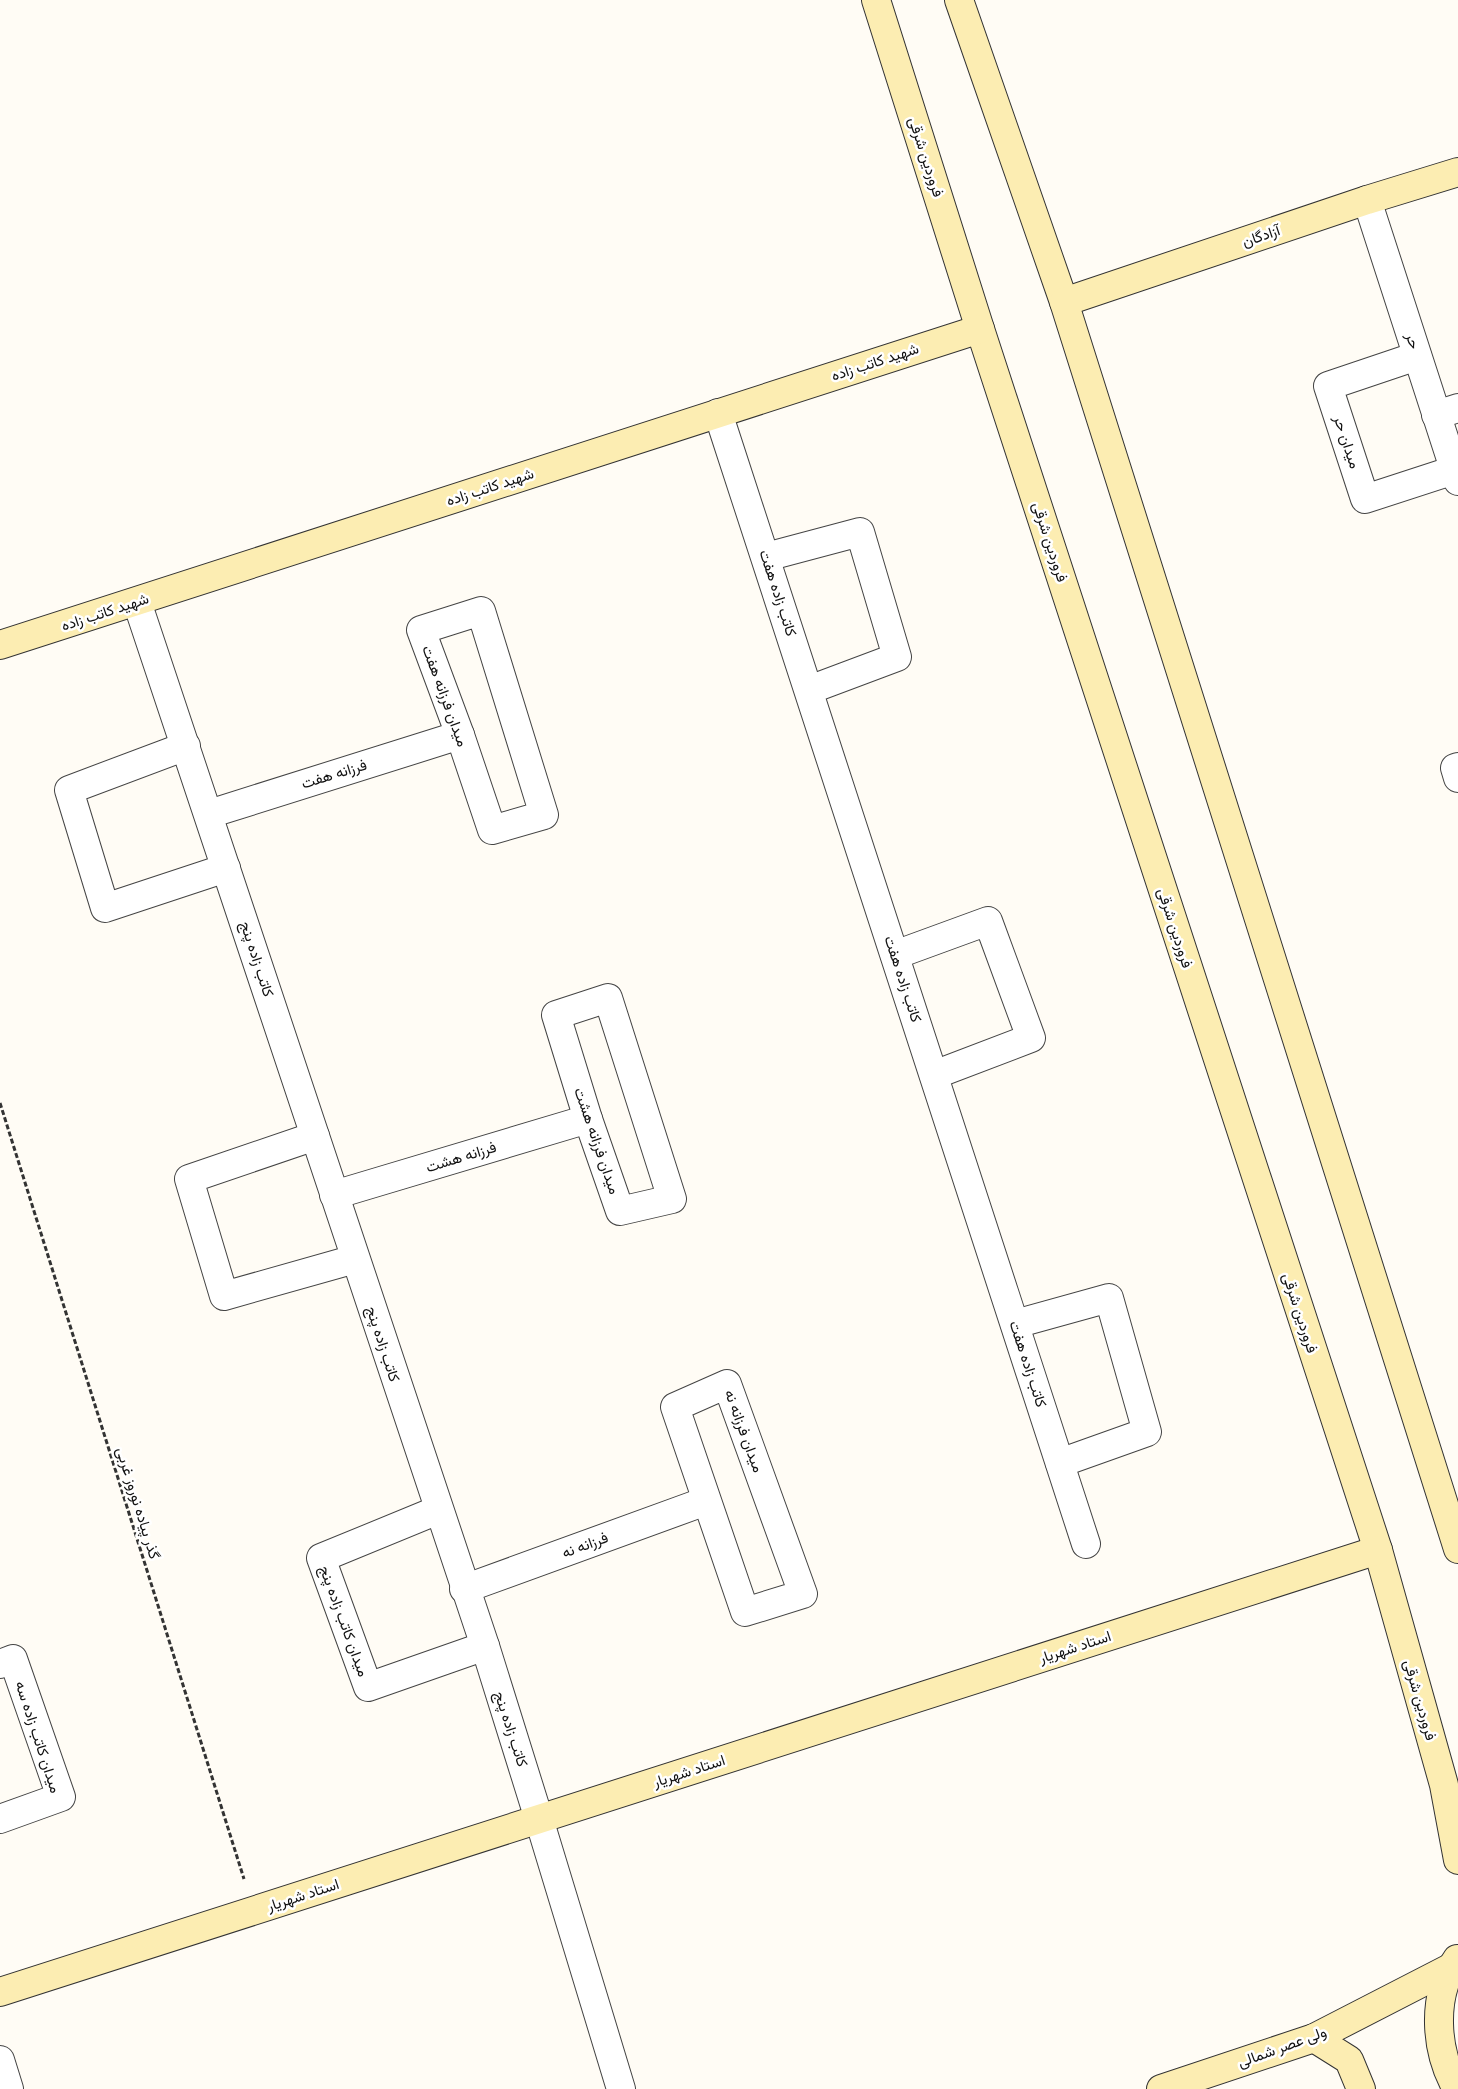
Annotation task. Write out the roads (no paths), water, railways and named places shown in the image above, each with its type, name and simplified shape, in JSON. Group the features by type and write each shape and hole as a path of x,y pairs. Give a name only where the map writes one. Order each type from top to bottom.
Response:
{"main road":[{"name":"فروردین شرقی","path":"876,0 980,328 1378,1550 1451,1790 1458,1860"},
{"path":"959,0 1064,302 1456,1536"},
{"name":"آزادگان","path":"1064,302 1367,200 1458,172"},
{"name":"شهید کاتب زاده","path":"0,645 980,328"},
{"name":"استاد شهریار","path":"0,1992 1378,1550"},
{"path":"1455,1962 1440,2002 1440,2039 1449,2075 1457,2089"},
{"name":"ولی عصر شمالی","path":"1161,2089 1314,2038 1455,1962"},
{"path":"1314,2038 1349,2060 1361,2089"}],"street":[{"name":"حر","path":"1367,200 1417,356 1447,412 1456,476"},
{"name":"میدان حر","path":"1417,356 1328,386 1365,499 1456,476"},
{"name":"کاتب زاده هفت","path":"718,413 1086,1544"},
{"path":"766,557 860,532 897,657 809,690"},
{"name":"کاتب زاده پنج","path":"137,602 484,1646 621,2089"},
{"name":"میدان فرزانه هفت","path":"481,611 544,815 492,830 460,735 421,630 481,611"},
{"name":"فرزانه هفت","path":"209,814 460,735"},
{"path":"186,746 69,790 104,908 226,868"},
{"path":"1458,767 1455,768 1458,778"},
{"path":"895,955 988,921 1031,1038 934,1075"},
{"name":"میدان فرزانه هشت","path":"608,998 672,1199 620,1211 588,1119 556,1015 608,998"},
{"name":"فرزانه هشت","path":"334,1195 588,1119"},
{"path":"315,1136 189,1179 224,1296 355,1259"},
{"path":"1015,1324 1109,1298 1147,1432 1060,1463"},
{"name":"میدان فرزانه نه","path":"727,1384 803,1594 744,1612 706,1501 675,1407 727,1384"},
{"name":"فرزانه نه","path":"464,1589 706,1501"},
{"name":"میدان کاتب زاده پنج","path":"438,1510 321,1558 368,1687 484,1646"},
{"name":"میدان کاتب زاده سه","path":"0,1664 13,1659 61,1797 0,1819"},
{"path":"0,2060 9,2089"}]}
